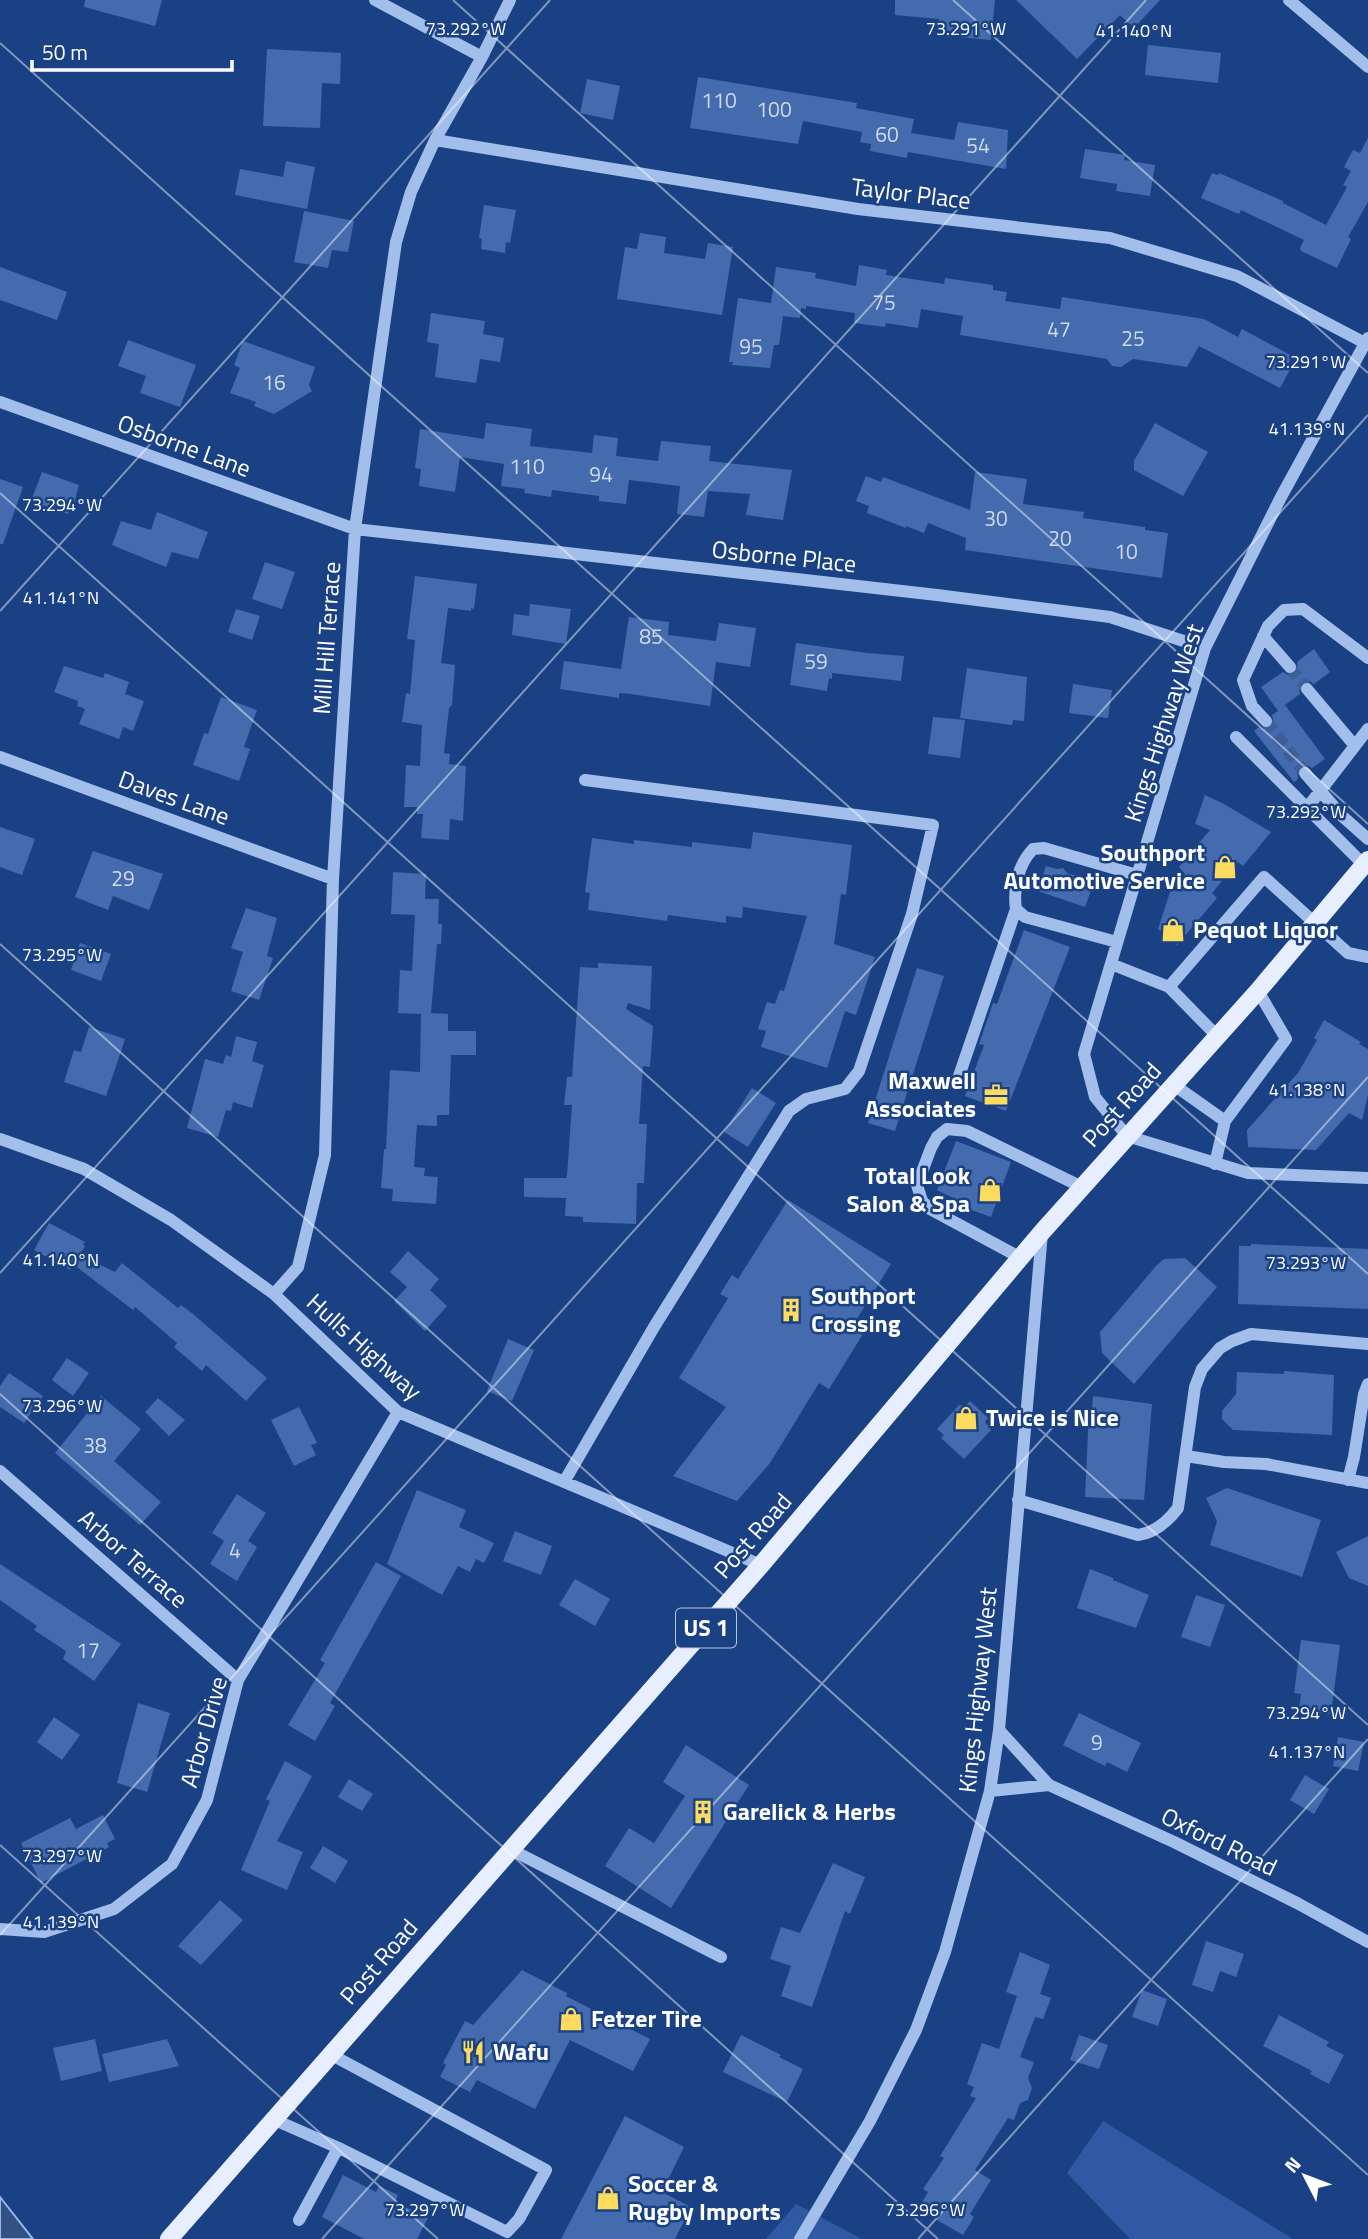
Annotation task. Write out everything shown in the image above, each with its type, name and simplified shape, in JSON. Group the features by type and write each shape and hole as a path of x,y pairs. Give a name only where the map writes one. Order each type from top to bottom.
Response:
{"main road":[{"name":"Post Road","path":"169,2239 761,1565 1042,1232 1258,991 1366,862"}],"street":[{"path":"376,0 482,57"},
{"name":"Mill Hill Terrace","path":"274,1294 298,1267 325,1155 333,879 355,530 396,242 411,192 435,140 482,57 510,0"},
{"path":"1289,0 1368,68"},
{"name":"Taylor Place","path":"435,140 858,209 1110,239 1237,276 1366,340"},
{"name":"Kings Highway West","path":"1127,1136 1096,1097 1084,1054 1205,648 1281,497 1366,340"},
{"name":"Osborne Lane","path":"0,402 355,530"},
{"name":"Osborne Place","path":"355,530 1110,617 1205,648"},
{"path":"1266,721 1252,706 1243,680 1268,626 1284,610 1303,609 1368,658"},
{"path":"1263,636 1290,667"},
{"path":"1307,689 1355,746"},
{"path":"1307,808 1368,729"},
{"path":"1236,737 1366,862"},
{"name":"Daves Lane","path":"0,757 333,879"},
{"path":"1305,773 1342,816 1368,839"},
{"path":"564,1482 654,1327 789,1111 806,1100 845,1089 859,1071 912,914 933,825 585,779"},
{"path":"957,1082 1016,909 1014,898 1021,866 1033,849 1044,848 1137,876"},
{"path":"1169,987 1264,877 1348,953 1368,957"},
{"path":"1016,909 1036,921 1117,942"},
{"path":"1111,964 1169,987 1217,1036"},
{"path":"1215,1164 1225,1121 1286,1039 1258,991"},
{"path":"1174,1085 1225,1121"},
{"path":"1021,1258 930,1209 922,1202 917,1185 937,1137 947,1129 967,1131 1082,1187"},
{"path":"1127,1136 1248,1173 1368,1178"},
{"name":"Hulls Highway","path":"0,1139 84,1169 171,1220 274,1294 398,1412 761,1565"},
{"name":"Kings Highway West","path":"800,2239 870,2121 916,2030 945,1952 990,1791 999,1730 1042,1232"},
{"path":"1018,1500 1138,1535 1147,1534 1166,1521 1178,1508 1195,1387 1202,1369 1220,1349 1251,1334 1368,1344"},
{"path":"1348,1480 1368,1384"},
{"name":"Arbor Drive","path":"0,1929 44,1932 114,1909 172,1864 207,1800 237,1679 398,1412"},
{"path":"1186,1456 1224,1462 1266,1464 1368,1483"},
{"name":"Arbor Terrace","path":"0,1471 237,1679"},
{"name":"Oxford Road","path":"999,1730 1049,1785 1174,1842 1297,1903 1368,1942"},
{"path":"990,1791 1049,1785"},
{"path":"510,1849 721,1957"},
{"path":"275,2120 507,2231 519,2219 546,2170 330,2054"},
{"path":"299,2220 338,2148"}],"shaded area":[{"path":"1103,2121 1293,2239 1130,2239 1067,2173"},
{"path":"0,2197 33,2239 0,2239"},
{"path":"796,2204 862,2239 766,2239"}],"building":[{"path":"85,0 162,0 155,26 84,7"},
{"path":"895,0 995,0 991,40 937,35 939,19 895,15"},
{"path":"1016,0 1160,0 1134,28 1120,15 1077,59"},
{"path":"1148,45 1221,53 1218,83 1145,75"},
{"path":"267,49 341,53 340,84 322,83 320,128 263,126"},
{"path":"698,77 857,103 856,108 914,119 911,133 954,140 958,122 1008,130 1006,169 908,152 907,158 870,151 871,144 860,142 862,132 803,121 798,144 690,128"},
{"path":"587,79 620,86 613,120 580,113"},
{"path":"1368,138 1368,202 1348,237 1351,239 1337,268 1301,251 1304,240 1241,210 1239,214 1201,198 1212,173 1219,173 1283,201 1326,225 1347,187 1343,185 1351,171 1344,167 1353,150 1360,153"},
{"path":"1085,149 1125,155 1124,160 1155,165 1150,196 1116,191 1117,184 1080,178"},
{"path":"286,161 315,167 307,209 235,195 240,169 283,177"},
{"path":"484,205 516,210 510,243 506,242 505,253 481,249 482,239 479,238"},
{"path":"304,211 354,221 348,252 332,250 328,268 294,262"},
{"path":"640,233 666,237 664,253 705,259 708,243 733,247 722,315 617,299 625,247 637,249"},
{"path":"859,265 887,270 886,275 944,284 945,278 993,285 993,290 1007,292 1005,301 1060,309 1062,297 1204,319 1238,337 1242,329 1292,356 1287,366 1291,368 1280,388 1199,346 1187,367 1133,359 1121,367 1112,366 1107,359 960,335 963,316 921,309 918,328 886,323 885,327 854,323 855,313 806,306 806,309 801,308 800,318 783,316 779,345 774,345 770,368 732,365 733,362 729,362 738,298 771,303 776,267 816,273 815,278 856,286"},
{"path":"0,267 67,292 57,320 0,300"},
{"path":"431,313 485,321 483,334 504,338 500,362 480,359 476,383 435,377 439,344 427,342"},
{"path":"128,340 196,365 180,407 140,393 146,376 118,366"},
{"path":"243,341 315,367 309,385 312,391 274,414 254,406 256,402 230,393 240,368 234,365"},
{"path":"486,423 532,429 530,446 592,453 594,435 618,438 616,456 658,461 661,441 711,446 709,461 792,470 783,520 746,515 750,494 708,491 704,517 677,514 680,486 629,480 626,504 599,501 599,496 552,490 551,497 524,493 525,489 501,486 504,464 460,457 455,492 419,486 421,469 415,468 420,429 484,439"},
{"path":"1155,423 1208,452 1183,496 1134,470 1134,461"},
{"path":"42,472 79,485 68,514 31,501"},
{"path":"975,472 1027,479 1023,504 1084,512 1083,518 1168,533 1162,578 965,550 966,538 928,523 924,533 906,528 867,513 869,506 856,501 866,476 881,482 883,477 970,510"},
{"path":"0,479 23,487 3,544 0,544"},
{"path":"157,512 208,532 198,559 172,552 166,567 112,545 121,521 151,530"},
{"path":"265,562 295,572 282,609 252,599"},
{"path":"415,576 477,584 474,609 471,608 471,611 448,608 441,663 455,665 444,753 450,754 449,764 466,766 463,821 450,819 449,840 421,838 423,814 417,814 417,807 404,807 406,765 420,766 422,725 402,722 406,693 410,694 415,640 407,639"},
{"path":"530,604 571,609 566,644 512,635 514,614 529,616"},
{"path":"236,609 260,616 252,640 228,632"},
{"path":"629,617 669,622 668,635 716,641 719,623 756,628 750,667 716,662 710,706 631,694 619,693 619,698 560,689 564,661 621,669"},
{"path":"796,643 904,656 901,681 832,673 827,691 790,685"},
{"path":"1314,649 1330,672 1314,684 1309,681 1302,682 1299,687 1300,694 1285,705 1325,759 1312,768 1307,765 1300,766 1297,771 1298,779 1294,782 1254,731 1259,727 1271,728 1274,723 1272,715 1278,711 1261,687 1283,672 1288,675 1295,674 1298,669 1297,662"},
{"path":"64,666 103,678 105,673 129,682 125,694 144,701 133,731 123,727 119,739 79,724 85,709 77,706 78,701 54,692"},
{"path":"967,668 1027,677 1024,721 1013,720 1012,725 960,718"},
{"path":"1073,684 1112,690 1108,718 1069,713"},
{"path":"221,697 257,710 244,747 250,749 239,781 193,765"},
{"path":"933,717 965,720 960,758 928,754"},
{"path":"1205,795 1271,832 1243,866 1238,862 1212,893 1217,898 1177,945 1158,929 1170,892 1185,874 1179,867 1210,830 1195,824"},
{"path":"0,827 35,839 22,875 0,867"},
{"path":"753,832 852,845 846,895 841,894 834,944 875,957 856,1015 845,1011 827,1068 761,1047 766,1031 758,1029 767,1002 775,1004 780,990 784,991 807,916 743,907 742,918 726,916 726,923 668,915 667,921 588,910 590,893 585,892 592,838 634,844 634,840 692,847 692,842 751,849"},
{"path":"93,851 163,874 149,910 113,896 108,910 75,897"},
{"path":"1046,866 1063,868 1067,873 1094,882 1085,907 1038,891"},
{"path":"393,872 426,874 425,899 439,899 438,924 442,924 441,944 437,944 431,1013 448,1014 448,1031 476,1031 476,1055 451,1055 449,1115 437,1115 437,1126 417,1125 414,1167 425,1168 424,1176 438,1177 436,1204 392,1201 393,1189 381,1188 390,1070 420,1072 421,1014 398,1013 400,970 412,971 415,915 391,914"},
{"path":"246,908 277,918 267,956 273,958 259,1000 231,991 243,952 231,948"},
{"path":"1024,930 1070,947 1006,1111 965,1096 984,1045 979,1044 993,1003 997,1004"},
{"path":"80,943 111,954 101,981 71,970"},
{"path":"598,963 652,966 650,1010 628,1003 626,1009 653,1026 650,1067 643,1066 639,1124 647,1124 644,1183 637,1183 636,1224 583,1222 583,1217 565,1216 566,1198 524,1197 524,1178 567,1176 572,1105 564,1105 567,1077 572,1077 580,967 598,968"},
{"path":"917,968 944,976 895,1131 868,1123"},
{"path":"1324,1020 1368,1049 1368,1095 1362,1120 1349,1113 1316,1150 1248,1147 1247,1130 1298,1073 1317,1040 1314,1038"},
{"path":"89,1027 125,1039 106,1096 64,1082 74,1050 81,1052"},
{"path":"236,1036 257,1042 252,1061 264,1065 252,1108 233,1102 231,1111 226,1110 218,1137 187,1128 205,1059 223,1064 226,1055 231,1057"},
{"path":"752,1088 776,1103 748,1147 724,1132"},
{"path":"956,1141 1011,1162 991,1217 960,1206 961,1202 937,1190"},
{"name":"Southport Crossing","path":"788,1200 891,1264 855,1322 866,1329 829,1389 819,1383 770,1463 737,1501 673,1476 726,1407 679,1378 728,1298 720,1294 732,1275 738,1279"},
{"path":"49,1223 85,1242 80,1255 115,1272 122,1263 178,1308 181,1305 193,1314 267,1378 246,1401 206,1365 202,1371 174,1347 177,1343 135,1307 133,1310 73,1264 70,1270 34,1250"},
{"path":"1251,1244 1368,1249 1368,1309 1238,1304 1239,1246"},
{"path":"408,1251 439,1279 430,1290 447,1306 425,1331 394,1301 407,1287 390,1272"},
{"path":"1185,1258 1217,1287 1134,1384 1102,1353 1100,1332 1164,1259"},
{"path":"508,1339 534,1350 512,1401 487,1391"},
{"path":"67,1358 89,1373 73,1396 52,1380"},
{"path":"1284,1371 1334,1375 1332,1435 1233,1430 1222,1419 1222,1411 1236,1394 1237,1372 1284,1374"},
{"path":"9,1373 43,1396 24,1423 0,1407 0,1386"},
{"path":"101,1396 141,1429 114,1461 161,1502 140,1525 55,1453"},
{"path":"1093,1396 1152,1404 1144,1500 1085,1497 1089,1411 1092,1411"},
{"path":"158,1398 185,1420 169,1436 145,1412"},
{"path":"970,1401 988,1418 985,1422 991,1430 964,1459 941,1438 944,1435 937,1429 959,1405 965,1406"},
{"path":"299,1407 317,1443 311,1445 316,1455 294,1466 271,1420"},
{"path":"1227,1488 1321,1520 1302,1577 1210,1545 1217,1521 1206,1498"},
{"path":"417,1490 466,1510 459,1527 494,1543 484,1563 476,1559 470,1572 458,1566 442,1595 387,1564"},
{"path":"237,1494 266,1513 248,1541 257,1547 237,1581 210,1564 224,1541 212,1533"},
{"path":"515,1531 552,1546 541,1575 503,1561"},
{"path":"1368,1536 1368,1586 1349,1578 1336,1552"},
{"path":"376,1562 401,1576 330,1703 335,1706 315,1741 288,1725 325,1663 320,1660"},
{"path":"0,1564 121,1644 94,1681 63,1659 66,1651 34,1630 37,1626 0,1600"},
{"path":"1090,1569 1149,1595 1136,1628 1077,1608"},
{"path":"575,1579 610,1599 595,1626 559,1605"},
{"path":"1196,1595 1225,1605 1210,1647 1181,1637"},
{"path":"1301,1640 1340,1645 1331,1714 1299,1711 1301,1694 1294,1693"},
{"path":"138,1703 170,1713 147,1792 117,1783"},
{"path":"1079,1713 1141,1743 1127,1772 1107,1762 1105,1766 1063,1745"},
{"path":"54,1717 80,1735 62,1760 37,1742"},
{"path":"1338,1737 1364,1742 1358,1771 1333,1766"},
{"name":"Garelick & Herbs","path":"686,1745 749,1785 671,1908 605,1866 629,1828 654,1843 685,1796 663,1782"},
{"path":"285,1761 312,1776 277,1841 303,1852 287,1890 241,1870 270,1801 266,1799"},
{"path":"1305,1775 1329,1789 1314,1814 1290,1800"},
{"path":"349,1779 373,1794 362,1811 338,1797"},
{"path":"103,1815 115,1839 107,1843 109,1847 41,1883 21,1843 70,1818 76,1829"},
{"path":"323,1846 348,1861 335,1883 310,1868"},
{"path":"833,1863 865,1877 850,1914 845,1911 812,2007 781,1996 791,1966 770,1959 781,1927 800,1933"},
{"path":"220,1900 243,1920 201,1965 178,1946"},
{"path":"1206,1941 1244,1954 1236,1977 1220,1971 1213,1992 1192,1985"},
{"path":"1020,1952 1050,1965 1040,1994 1051,1998 1043,2019 1035,2017 1020,2057 1034,2062 1028,2078 1032,2088 1028,2100 1020,2103 1014,2120 1008,2118 975,2170 991,2180 970,2214 974,2217 963,2235 918,2209 928,2192 923,2189 944,2158 940,2156 976,2098 970,2096 974,2087 967,2084 982,2043 999,2049 1017,1996 1006,1992"},
{"path":"522,1970 650,2039 633,2071 570,2040 535,2109 477,2080 470,2092 440,2077 446,2065 443,2063 465,2021 473,2025"},
{"path":"1142,1990 1167,1999 1158,2026 1132,2017"},
{"path":"1279,2015 1329,2042 1326,2046 1344,2055 1329,2084 1310,2074 1312,2071 1263,2046"},
{"path":"741,2035 803,2069 787,2102 723,2072"},
{"path":"1079,2035 1108,2045 1099,2069 1070,2060"},
{"path":"95,2039 102,2071 61,2081 53,2048"},
{"path":"167,2039 179,2066 109,2082 102,2054"},
{"path":"625,2116 684,2147 662,2192 691,2207 675,2239 561,2239"},
{"path":"343,2175 376,2192 379,2186 398,2195 395,2202 428,2218 417,2239 364,2239 322,2217"}],"tunnel":[{"path":"1290,667 1307,689"},
{"path":"1266,721 1305,773"}],"place":[{"name":"Southport Automotive Service","path":"1225,867"},
{"name":"Pequot Liquor","path":"1173,930"},
{"name":"Maxwell Associates","path":"996,1095"},
{"name":"Total Look Salon & Spa","path":"990,1190"},
{"name":"Southport Crossing","path":"791,1310"},
{"name":"Twice is Nice","path":"966,1418"},
{"name":"Garelick & Herbs","path":"703,1812"},
{"name":"Fetzer Tire","path":"571,2019"},
{"name":"Wafu","path":"473,2052"},
{"name":"Soccer & Rugby Imports","path":"608,2198"}]}
